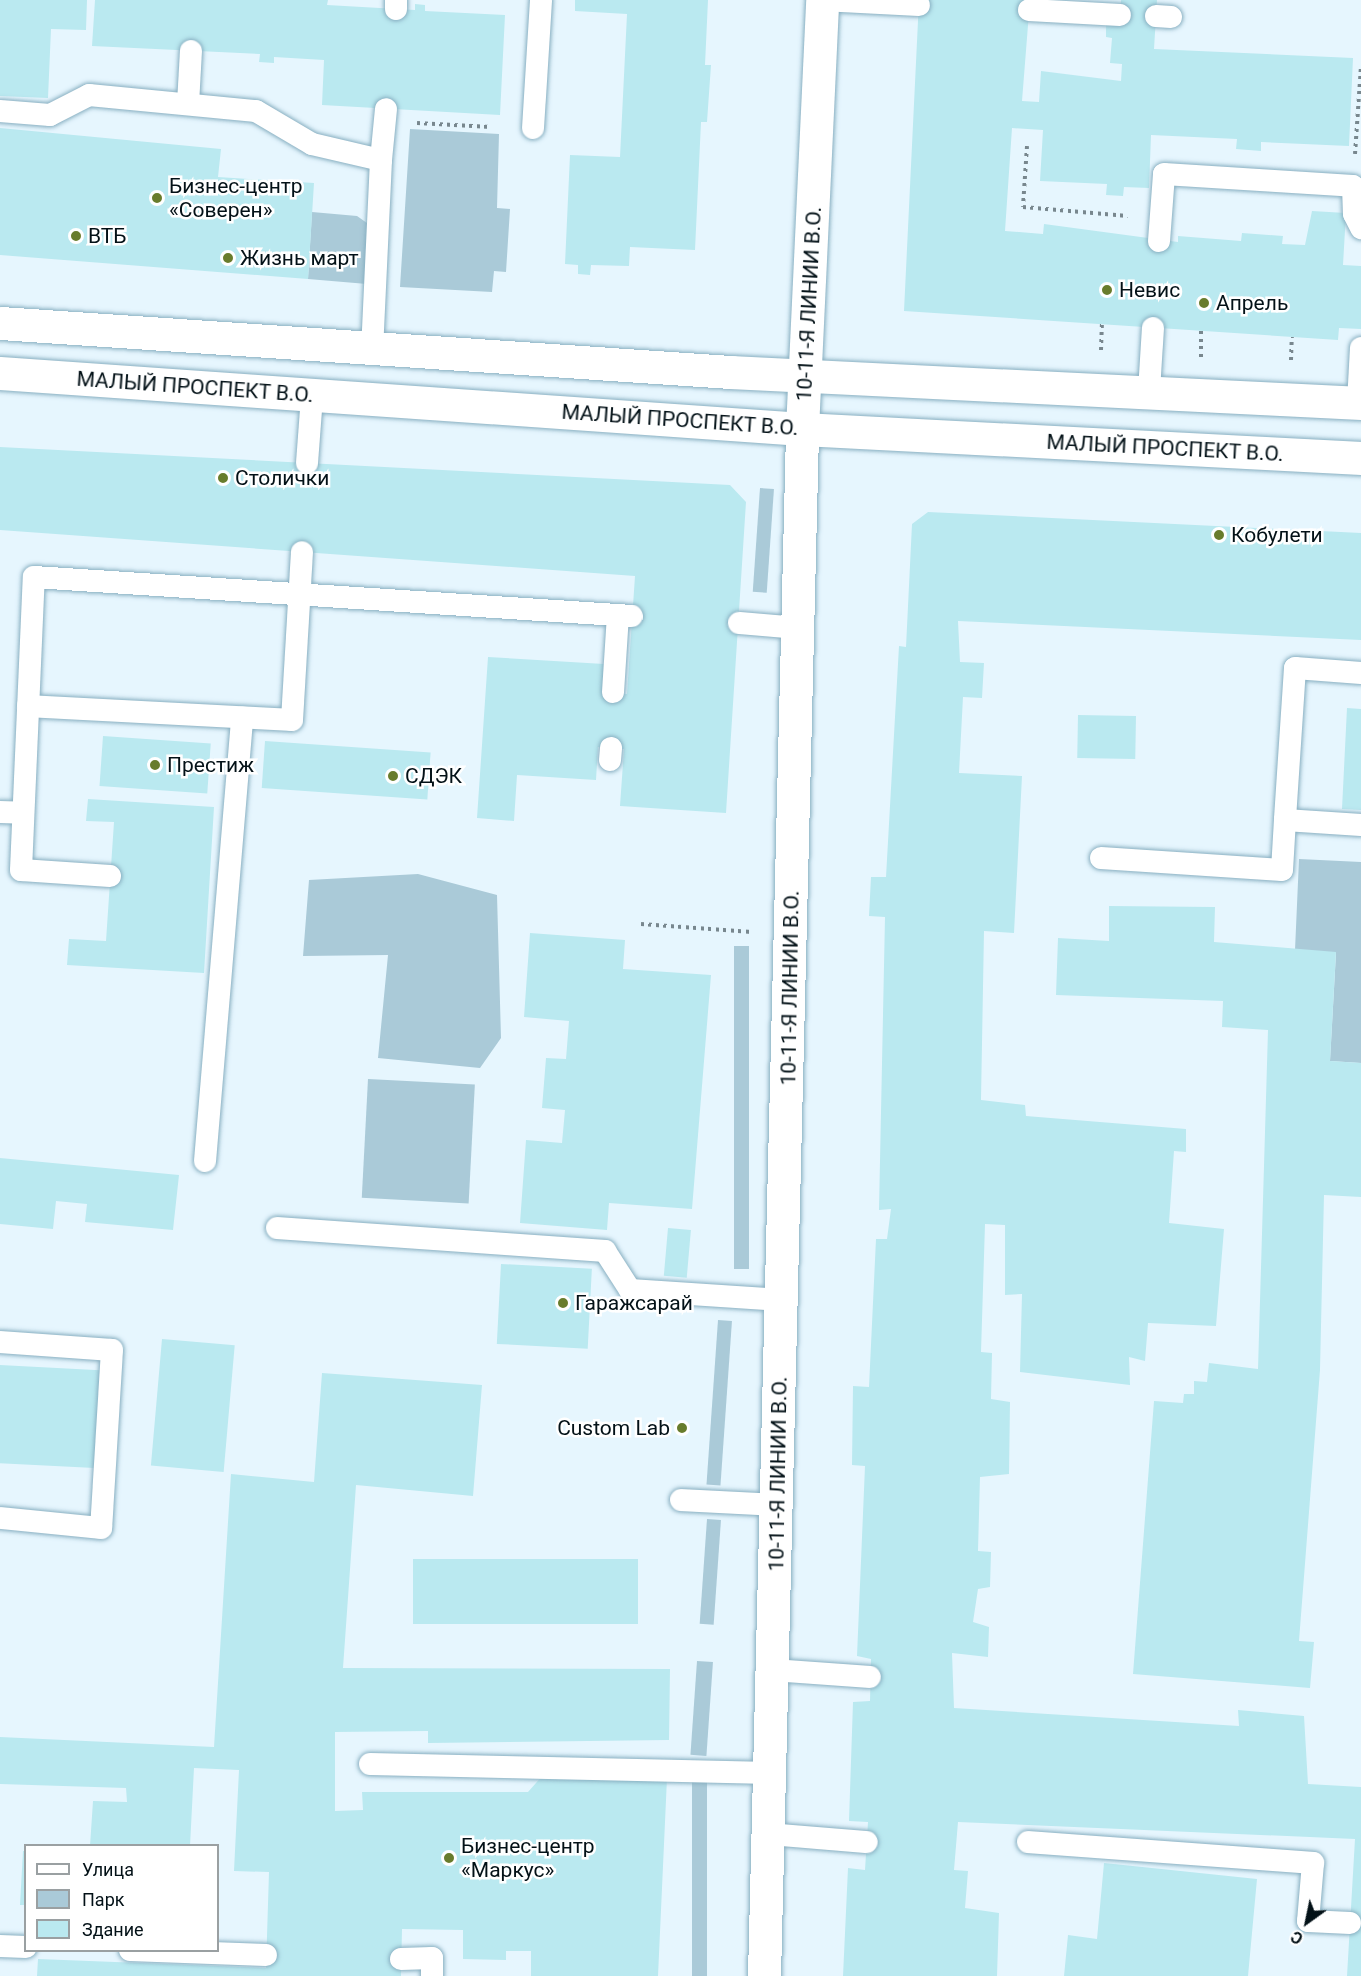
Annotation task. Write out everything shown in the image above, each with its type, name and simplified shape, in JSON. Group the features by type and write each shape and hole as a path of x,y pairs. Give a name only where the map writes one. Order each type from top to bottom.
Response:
{"main road":[{"name":"10-11-Я ЛИНИИ В.О.","path":"764,1976 792,935 802,429 822,0"},
{"path":"0,323 806,376 1360,403"},
{"name":"МАЛЫЙ ПРОСПЕКТ В.О.","path":"0,372 312,396 802,429 1361,458"}],"lane":[{"path":"533,128 542,0"},
{"path":"822,0 919,4"},
{"path":"1029,10 1120,15"},
{"path":"188,104 191,51"},
{"path":"0,111 50,116 89,94 256,111 312,144 381,160"},
{"path":"372,349 381,160 386,115"},
{"path":"1159,241 1164,174 1353,186 1354,214 1361,228"},
{"path":"1149,391 1153,328"},
{"path":"1360,403 1361,348"},
{"path":"307,463 312,396"},
{"path":"28,706 292,720 302,552"},
{"path":"110,876 21,870 34,577 625,615 614,693"},
{"path":"739,623 799,628"},
{"path":"1101,858 1282,870 1295,668 1361,673"},
{"path":"205,1161 221,884 242,718"},
{"path":"0,812 23,813"},
{"path":"1285,820 1361,825"},
{"path":"278,1228 605,1251 630,1290 782,1300"},
{"path":"0,1342 112,1350 101,1528 0,1518"},
{"path":"681,1500 777,1504"},
{"path":"773,1670 870,1677"},
{"path":"370,1764 771,1773"},
{"path":"769,1834 867,1842"},
{"path":"1028,1842 1313,1863 1308,1921 1350,1923"},
{"path":"0,1946 24,1947"},
{"path":"184,1952 266,1955"},
{"path":"401,1959 432,1958 432,1976"}],"path":[{"path":"1353,186 1361,65"},
{"path":"386,115 491,127"},
{"path":"1027,146 1023,207 1161,218"},
{"path":"1101,352 1102,324"},
{"path":"1201,331 1201,358"},
{"path":"1291,363 1292,337"},
{"path":"641,924 792,935"}],"green space":[{"path":"410,129 499,134 497,208 510,209 506,272 494,271 492,292 400,287"},
{"path":"312,212 357,216 367,223 367,284 308,279"},
{"path":"760,488 774,489 767,593 753,592"},
{"path":"1299,859 1361,862 1361,1063 1330,1061 1336,953 1295,950"},
{"path":"418,874 497,895 501,1038 480,1068 378,1058 388,955 303,956 309,880"},
{"path":"734,946 749,946 749,1269 734,1269"},
{"path":"368,1079 475,1085 469,1203 362,1198"},
{"path":"718,1320 732,1321 720,1486 706,1485"},
{"path":"707,1519 721,1520 714,1625 700,1624"},
{"path":"697,1661 713,1662 706,1756 690,1755"},
{"path":"692,1779 707,1779 707,1976 692,1976"}],"building":[{"path":"0,0 87,0 86,30 51,29 48,98 0,96"},
{"path":"95,0 328,0 327,5 415,10 415,4 425,5 425,11 505,15 500,115 322,105 324,60 274,57 274,63 259,62 260,54 92,46"},
{"path":"575,0 708,0 705,65 711,65 707,122 701,122 695,250 630,247 629,266 591,265 590,275 578,274 578,265 565,264 570,155 620,157 627,14 575,11"},
{"path":"919,0 1030,0 1022,101 1039,102 1041,71 1121,81 1122,64 1110,63 1112,38 1106,37 1106,19 1120,20 1121,0 1157,0 1154,49 1353,58 1349,146 1261,142 1261,151 1236,149 1237,139 1151,135 1149,188 1124,187 1123,196 1106,195 1107,184 1040,181 1043,130 1012,128 1005,231 1043,234 1044,224 1178,242 1178,236 1241,241 1242,233 1283,236 1282,244 1305,245 1312,211 1346,213 1343,265 1361,266 1361,329 1339,328 1338,340 904,311"},
{"name":"Бизнес-центр «Соверен»","path":"0,128 221,149 218,177 314,183 308,279 0,255"},
{"path":"0,447 730,485 746,502 726,813 620,806 624,749 598,747 596,780 517,775 514,821 477,818 488,657 604,664 602,692 627,694 635,576 0,530"},
{"path":"928,512 1361,533 1361,640 958,621 960,662 984,663 982,698 963,697 959,773 1022,776 1014,933 984,931 981,1100 1025,1105 1026,1116 1186,1129 1186,1152 1174,1151 1169,1223 1224,1229 1216,1326 1148,1323 1145,1361 1129,1357 1130,1385 1020,1372 1022,1294 1005,1295 1005,1225 985,1224 981,1352 992,1353 991,1399 1010,1402 1009,1474 980,1477 978,1551 991,1552 990,1587 978,1589 973,1622 989,1627 988,1657 952,1653 954,1708 1239,1726 1238,1710 1304,1716 1308,1784 1361,1787 1361,1976 1347,1976 1355,1839 958,1822 954,1870 968,1871 965,1908 999,1913 997,1976 843,1976 848,1868 865,1870 868,1822 849,1821 853,1702 870,1701 871,1659 857,1656 865,1466 852,1465 853,1386 869,1387 876,1239 887,1239 891,1209 879,1210 885,917 869,916 871,877 886,877 899,646 906,647 912,524"},
{"path":"1347,708 1361,709 1361,810 1342,809"},
{"path":"1078,715 1136,716 1135,759 1077,758"},
{"name":"Престиж","path":"103,736 211,744 207,793 100,786"},
{"path":"265,741 431,753 427,799 262,788"},
{"path":"88,799 214,807 204,973 67,965 69,939 106,941 114,822 86,821"},
{"path":"1109,906 1215,907 1214,942 1336,952 1330,1061 1361,1063 1361,1197 1324,1195 1320,1370 1299,1641 1314,1642 1310,1688 1133,1674 1154,1401 1183,1403 1184,1394 1194,1394 1194,1381 1207,1382 1209,1363 1258,1369 1268,1030 1222,1027 1223,1001 1056,995 1058,938 1109,941"},
{"path":"530,933 625,940 623,969 711,975 692,1209 609,1203 607,1230 520,1223 526,1140 562,1143 565,1110 542,1108 546,1058 566,1059 569,1021 524,1017"},
{"path":"0,1158 179,1175 173,1230 85,1222 87,1204 56,1201 53,1229 0,1224"},
{"path":"668,1228 691,1230 687,1278 664,1276"},
{"path":"501,1264 592,1269 588,1349 497,1344"},
{"path":"162,1339 235,1345 224,1472 151,1466"},
{"path":"0,1365 100,1370 95,1468 0,1463"},
{"path":"322,1373 482,1385 473,1496 356,1485 343,1668 670,1669 669,1740 428,1743 428,1731 335,1732 335,1811 363,1810 362,1792 528,1792 544,1774 667,1778 658,1976 531,1976 531,1951 506,1951 506,1960 463,1959 463,1930 402,1929 401,1976 37,1976 38,1959 266,1968 269,1872 234,1871 239,1770 194,1768 190,1844 90,1844 93,1801 127,1802 126,1788 0,1784 0,1737 214,1747 231,1474 314,1482"},
{"path":"413,1559 638,1559 638,1624 413,1624"},
{"path":"23,1851 24,1851 24,1905 20,1905"},
{"path":"1104,1863 1257,1879 1248,1976 1064,1976 1068,1935 1097,1939"}],"place":[{"name":"Бизнес-центр «Соверен»","path":"157,198"},
{"name":"ВТБ","path":"76,236"},
{"name":"Жизнь март","path":"228,258"},
{"name":"Невис","path":"1107,290"},
{"name":"Апрель","path":"1204,303"},
{"name":"Столички","path":"223,478"},
{"name":"Кобулети","path":"1219,535"},
{"name":"Престиж","path":"155,765"},
{"name":"СДЭК","path":"393,776"},
{"name":"Гаражсарай","path":"563,1303"},
{"name":"Custom Lab","path":"682,1428"},
{"name":"Бизнес-центр «Маркус»","path":"449,1858"}]}
